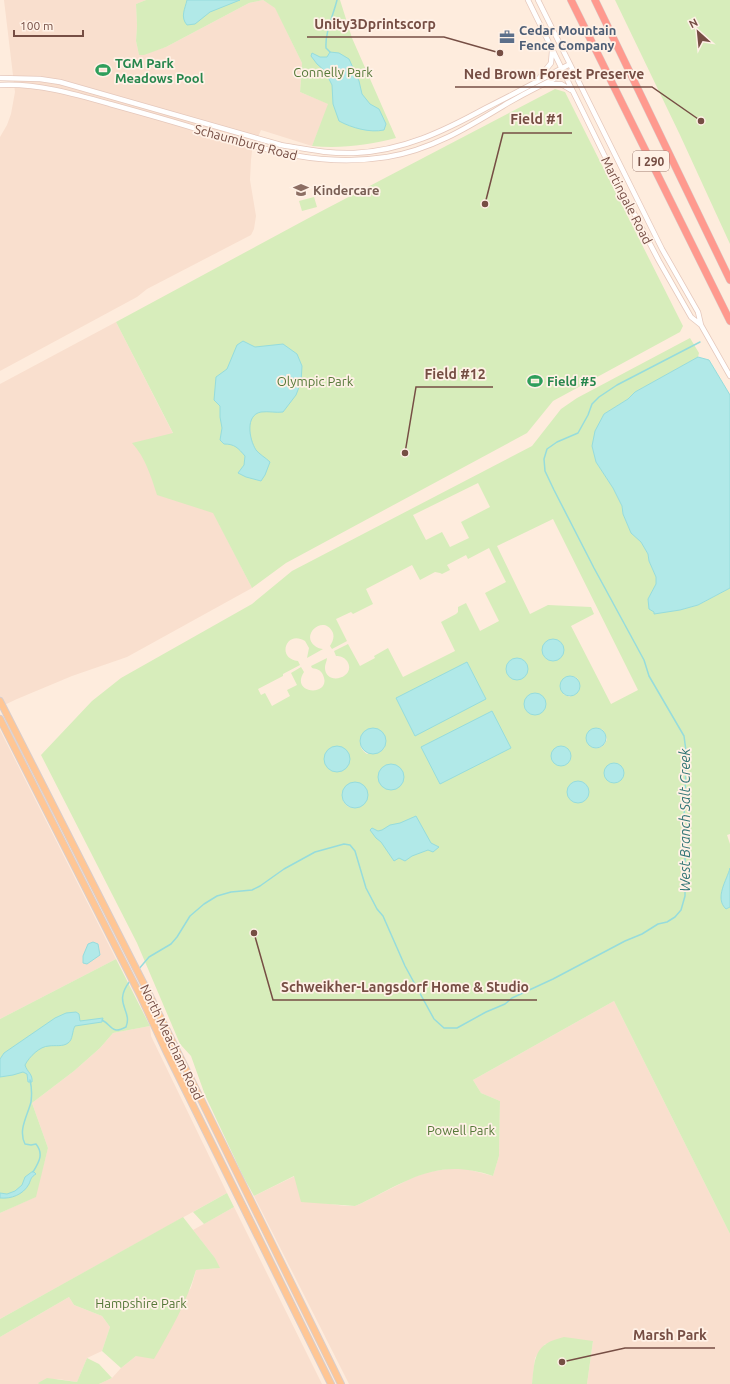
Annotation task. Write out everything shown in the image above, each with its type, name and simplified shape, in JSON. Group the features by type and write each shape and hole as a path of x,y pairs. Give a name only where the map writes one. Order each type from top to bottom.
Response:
{"highway":[{"name":"I 290","path":"571,0 730,321"},
{"name":"I 290","path":"595,0 730,280"}],"main road":[{"name":"North Meacham Road","path":"0,701 142,980 341,1384"},
{"name":"North Meacham Road","path":"0,719 136,987 167,1053 332,1384"}],"street":[{"name":"Martingale Road","path":"528,0 616,179 668,277 691,317 701,325"},
{"name":"Martingale Road","path":"538,0 662,249 698,312 701,325 730,376"},
{"path":"534,84 551,63 552,50"},
{"name":"Schaumburg Road","path":"0,78 40,79 60,82 282,145 317,151 355,153 385,149 416,141 464,121 570,64"},
{"name":"Schaumburg Road","path":"0,85 39,88 76,95 166,119 263,149 298,157 340,161 388,157 409,152 452,136 509,103 573,70"},
{"path":"545,84 561,84 573,91"}],"shaded area":[{"path":"4,0 146,0 136,4 136,41 139,55 166,47 249,3 263,0 275,7 302,63 300,92 329,104 312,146 261,130 252,151 251,160 250,180 256,216 254,229 251,235 147,289 137,297 0,371 0,137 11,114 15,92"},
{"path":"116,322 252,588 127,657 72,676 0,707 0,384"},
{"path":"0,730 116,959 0,1019"},
{"path":"614,1001 730,1234 730,1384 587,1384 593,1341 545,1344 535,1358 532,1384 349,1384 254,1196 295,1176 323,1203 355,1206 414,1177 428,1172 454,1168 466,1169 493,1176 499,1156 500,1101 481,1093 473,1080"},
{"path":"150,1026 151,1036 227,1193 0,1319 0,1213 35,1197 48,1148 32,1103 74,1071 100,1048 113,1033"},
{"path":"234,1207 322,1384 99,1384 112,1378 121,1368 136,1356 191,1288 196,1270 219,1268 215,1258 193,1230"},
{"path":"69,1297 74,1305 102,1316 110,1327 102,1351 87,1358 77,1382 58,1379 39,1384 0,1384 0,1337"}],"green space":[{"path":"146,0 263,0 249,3 166,47 144,55 139,55 136,41 136,4"},
{"name":"Connelly Park","path":"263,0 340,0 352,38 396,138 354,146 312,146 328,104 300,92 302,63 275,8"},
{"path":"615,0 730,0 730,244 680,135"},
{"name":"Olympic Park","path":"555,89 565,92 683,326 680,332 553,401 527,433 286,563 252,588 213,513 157,495 141,454 132,443 173,433 116,322 318,213"},
{"path":"314,197 317,207 302,211 299,201"},
{"name":"Powell Park","path":"690,338 699,353 698,357 635,392 628,399 604,414 592,446 596,462 613,488 622,506 623,514 631,533 641,542 648,554 649,561 656,577 656,584 648,599 649,605 680,610 698,605 730,588 730,834 727,835 730,844 730,868 725,884 726,909 730,907 730,1234 614,1001 473,1080 481,1093 500,1101 499,1156 493,1176 474,1171 456,1169 440,1170 410,1179 355,1206 301,1202 294,1176 254,1196 205,1095 191,1056 180,1044 137,943 41,755 92,701 121,678 252,604 292,571 532,446 561,409 577,398","holes":["478,483 490,507 461,522 469,538 450,547 442,532 426,540 413,515","553,519 638,690 611,704 571,626 594,614 591,607 548,605 530,614 497,546","489,548 506,582 485,593 499,621 480,631 466,603 458,607 458,612 456,614 441,622 455,651 403,677 388,648 374,656 375,658 360,666 348,644 334,651 336,656 342,657 347,661 349,667 345,676 340,678 330,677 326,673 325,667 327,658 311,666 312,668 320,671 323,675 324,682 322,687 317,690 306,689 302,685 301,680 304,672 301,667 291,673 297,685 287,690 290,696 272,706 265,693 261,695 258,689 300,665 298,661 291,659 287,655 286,646 293,639 298,638 305,641 309,648 307,658 323,649 315,646 311,642 311,632 314,628 323,625 332,631 333,638 330,646 332,649 347,641 336,619 351,612 353,614 373,604 366,589 412,565 420,580 435,572 442,574 450,570 447,565 466,555 468,559","557,640 560,642 563,651 562,656 559,659 550,660 546,659 544,656 544,645","518,658 524,661 527,671 506,670 508,663 513,659","569,676 578,679 570,697 563,694","544,699 544,709 537,714 530,713 524,706","371,728 386,740 384,749 367,754 361,748 361,736","597,728 603,730 607,739 604,745 599,748 594,748","573,782 583,782 589,790 574,802 569,797","364,786 368,793 357,808 353,808 345,804 342,792"]},
{"path":"116,959 150,1026 113,1033 100,1048 74,1071 32,1103 48,1148 36,1197 0,1213 0,1019"},
{"path":"227,1193 234,1207 204,1224 193,1212"},
{"name":"Hampshire Park","path":"183,1217 215,1258 220,1268 196,1270 183,1305 154,1359 136,1356 121,1368 102,1351 110,1327 102,1316 74,1305 69,1297 0,1337 0,1319"},
{"path":"564,1337 593,1341 587,1384 532,1384 534,1366 541,1348 554,1340"},
{"path":"87,1358 99,1364 112,1378 99,1384 38,1383 47,1378 77,1382"}],"water":[{"path":"187,0 240,0 210,12 195,24 187,25 183,16"},
{"path":"330,52 339,53 349,59 359,81 362,94 370,104 379,109 386,124 384,130 373,131 361,129 339,121 333,104 332,85 325,71 311,56 312,53 320,57 327,57"},
{"path":"243,341 255,347 283,344 297,354 302,366 301,382 296,395 283,412 261,412 252,418 250,434 256,450 270,462 261,481 238,473 244,465 245,456 236,447 224,444 220,440 222,428 220,406 214,400 216,377 227,369 237,345"},
{"path":"698,357 709,360 730,395 730,588 698,605 680,610 654,614 654,612 649,609 648,599 656,584 656,577 649,561 648,554 641,542 631,533 623,514 622,506 613,488 596,462 592,446 595,431 604,414 628,399 635,392"},
{"path":"553,639 561,642 564,650 561,658 553,661 545,658 542,650 545,642"},
{"path":"517,658 521,659 527,665 527,673 521,679 517,680 513,679 507,673 506,669 507,665 513,659"},
{"path":"467,662 486,699 415,736 396,698"},
{"path":"566,676 574,676 580,682 580,690 574,696 566,696 560,690 560,682"},
{"path":"535,693 543,696 546,704 543,712 535,715 527,712 524,704 527,696"},
{"path":"492,711 511,748 440,784 421,747"},
{"path":"373,728 382,732 386,741 382,750 373,754 364,750 360,741 364,732"},
{"path":"592,728 600,728 606,734 606,742 600,748 592,748 586,742 586,734"},
{"path":"337,746 346,750 350,759 346,768 337,772 328,768 324,759 328,750"},
{"path":"561,746 568,749 571,756 568,763 561,766 554,763 551,756 554,749"},
{"path":"610,763 618,763 624,769 624,777 618,783 610,783 604,777 604,769"},
{"path":"391,764 400,768 404,777 400,786 391,790 382,786 378,777 382,768"},
{"path":"578,781 586,784 589,792 586,800 578,803 570,800 567,792 570,784"},
{"path":"355,782 364,786 368,795 364,804 355,808 346,804 342,795 346,786"},
{"path":"416,816 431,843 439,847 433,852 428,850 412,856 405,861 399,858 394,861 381,842 370,830 372,828 378,831 382,830 390,825 400,823"},
{"path":"730,868 730,907 726,909 721,900 721,894"},
{"path":"93,942 98,944 100,955 87,964 83,963 83,956 88,944"},
{"path":"76,1012 79,1014 80,1021 103,1018 102,1022 75,1026 70,1042 61,1045 46,1046 35,1052 25,1065 32,1077 32,1082 28,1082 27,1074 23,1072 0,1077 0,1059 4,1053 55,1018 66,1013"},
{"path":"33,1171 36,1174 32,1177 29,1184 20,1194 8,1198 0,1198 0,1193 7,1194 15,1191 22,1185 25,1177"}],"waterway":[{"path":"330,52 326,48 326,42 337,0"},
{"name":"West Branch Salt Creek","path":"138,970 149,957 171,944 190,916 204,904 217,896 231,892 252,890 284,869 315,852 344,844 350,845 355,851 366,888 377,909 383,916 405,966 434,1019 444,1028 457,1028 486,1012 505,1004 512,998 553,979 625,941 642,934 658,924 667,922 675,917 681,910 685,896 683,824 685,805 686,751 684,736 649,676 644,660 554,490 545,471 544,459 547,449 557,442 578,433 592,404 599,397 617,385 700,342"},
{"name":"West Branch Salt Creek","path":"102,1020 114,1030 126,1027 127,1016 123,996 130,981"},
{"name":"West Branch Salt Creek","path":"30,1080 32,1091 31,1102 22,1134 25,1144 36,1144 40,1151 40,1158 33,1172"}],"place":[{"name":"Cedar Mountain Fence Company","path":"507,37"},
{"name":"Unity3Dprintscorp","path":"500,53"},
{"name":"TGM Park Meadows Pool","path":"103,70"},
{"name":"Ned Brown Forest Preserve","path":"701,121"},
{"name":"Kindercare","path":"301,190"},
{"name":"Field #1","path":"485,204"},
{"name":"Field #5","path":"535,381"},
{"name":"Field #12","path":"405,453"},
{"name":"Schweikher-Langsdorf Home & Studio","path":"254,933"},
{"name":"Marsh Park","path":"562,1362"}]}
